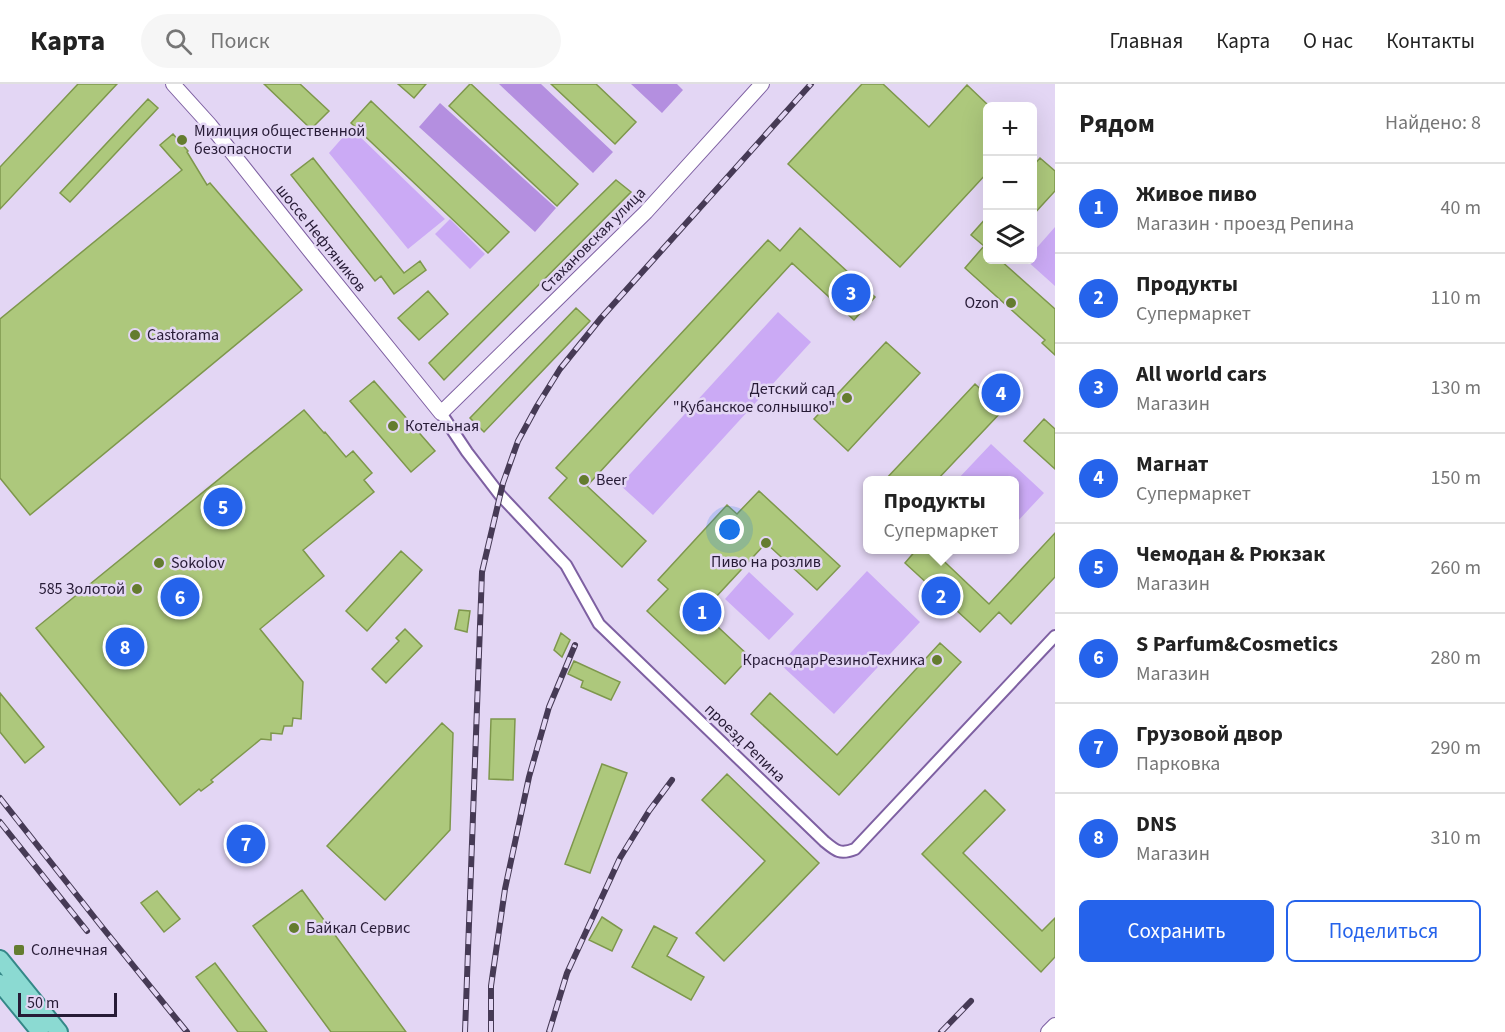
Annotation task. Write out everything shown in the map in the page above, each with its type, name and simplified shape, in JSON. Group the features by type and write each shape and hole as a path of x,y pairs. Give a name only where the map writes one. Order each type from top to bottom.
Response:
{"main road":[{"path":"0,959 59,1032"},
{"path":"0,983 40,1032"}],"street":[{"name":"шоссе Нефтяников","path":"174,84 210,125 319,264 441,413"},
{"name":"Стахановская улица","path":"441,413 646,212 762,84"},
{"name":"проезд Репина","path":"441,413 500,495 566,565 599,624 837,851 846,853 855,849 1055,636"},
{"path":"1048,1032 1055,1025"}],"shaded area":[{"path":"499,84 541,84 613,152 593,173"},
{"path":"631,84 677,84 683,90 662,113"},
{"path":"440,103 556,208 535,232 419,127"},
{"path":"351,128 445,219 408,249 329,153"},
{"path":"450,219 485,254 470,269 435,234"},
{"path":"1055,227 1055,286 1030,264 1037,264 1037,247"},
{"path":"778,312 811,342 653,515 620,485"},
{"path":"991,444 1044,493 1019,520 1019,476 961,476"},
{"path":"867,571 920,622 834,714 780,664"},
{"path":"749,572 794,614 769,640 725,599"}],"building":[{"path":"78,84 117,84 0,209 0,167"},
{"path":"264,84 300,84 329,111 311,129"},
{"path":"398,84 426,84 414,98"},
{"path":"470,84 578,184 557,206 449,106"},
{"path":"551,84 596,84 636,122 615,144"},
{"path":"862,84 883,84 929,127 967,85 985,102 983,102 983,177 900,267 788,164"},
{"path":"148,99 158,108 70,202 60,193"},
{"path":"371,101 509,232 488,253 351,123"},
{"name":"Castorama","path":"173,134 188,151 207,185 210,183 302,290 30,515 0,478 0,319 182,170 160,145"},
{"path":"313,158 404,273 420,261 426,270 394,294 381,276 375,281 291,175"},
{"path":"1040,158 1055,171 1055,191 1037,211 1037,210 1037,161"},
{"path":"616,180 631,192 444,380 429,363"},
{"path":"983,222 983,245 971,235"},
{"path":"800,228 875,297 854,320 792,263 587,486 646,541 622,567 549,498 567,478 556,468 768,240 780,251"},
{"path":"983,247 983,264 1004,264 1055,309 1055,355 1042,343 1045,340 965,268"},
{"path":"428,291 448,314 419,340 398,318"},
{"path":"576,308 590,321 484,432 470,418"},
{"path":"886,342 920,373 848,451 814,419"},
{"name":"Котельная","path":"374,381 435,451 411,472 350,401"},
{"path":"975,384 1003,410 941,476 889,476"},
{"path":"304,410 346,457 353,451 372,473 364,480 374,492 303,550 324,576 260,629 303,682 301,719 293,718 292,726 284,726 282,734 271,733 271,740 261,739 211,780 213,782 201,791 199,789 180,805 36,628"},
{"path":"1044,419 1055,429 1055,469 1024,441"},
{"path":"759,491 840,566 817,590 766,543 702,612 750,657 725,684 647,611 668,589 658,580 727,505 737,514"},
{"path":"1055,533 1055,577 1011,624 999,612 980,632 905,563 913,554 936,554 989,604"},
{"path":"401,551 422,570 367,631 346,611"},
{"path":"459,610 470,611 467,632 455,629"},
{"path":"405,629 422,646 386,683 372,669 399,641 396,638"},
{"path":"561,633 570,640 562,657 554,650"},
{"path":"940,643 961,662 839,795 751,714 770,693 837,755"},
{"path":"574,661 620,682 611,700 581,687 583,681 568,674"},
{"path":"0,693 44,747 25,763 0,732"},
{"path":"491,719 515,719 513,780 489,779"},
{"path":"442,723 453,733 450,830 385,900 327,846"},
{"path":"602,764 627,773 590,873 565,864"},
{"path":"727,774 819,863 724,961 696,933 765,861 702,800"},
{"path":"985,790 1005,810 963,853 1042,931 1055,918 1055,957 1041,972 922,854"},
{"path":"302,890 406,1032 331,1032 253,926"},
{"path":"157,891 180,919 164,932 141,903"},
{"path":"602,917 622,930 612,951 589,940"},
{"path":"654,926 677,938 667,956 704,977 691,1000 632,967"},
{"path":"215,963 267,1032 238,1032 196,977"}],"railway":[{"path":"465,1032 482,572 503,483 518,441 560,369 601,318 811,84"},
{"path":"491,1032 491,986 505,889 529,777 549,707 575,645"},
{"path":"549,1032 567,973 620,858 649,811 672,780"},
{"path":"0,798 187,1032"},
{"path":"0,822 87,931"},
{"path":"941,1032 971,1001"}],"place":[{"name":"Милиция общественной безопасности","path":"182,140"},
{"name":"All world cars","path":"851,293"},
{"name":"Ozon","path":"1011,303"},
{"name":"Castorama","path":"135,335"},
{"name":"Магнат","path":"1001,393"},
{"name":"Детский сад \"Кубанское солнышко\"","path":"847,398"},
{"name":"Котельная","path":"393,426"},
{"name":"Beer","path":"584,480"},
{"name":"Чемодан & Рюкзак","path":"223,507"},
{"name":"Пиво на розлив","path":"766,543"},
{"name":"Sokolov","path":"159,563"},
{"name":"585 Золотой","path":"137,589"},
{"name":"Продукты","path":"941,596"},
{"name":"S Parfum&Cosmetics","path":"180,597"},
{"name":"Живое пиво","path":"702,612"},
{"name":"DNS","path":"125,647"},
{"name":"КраснодарРезиноТехника","path":"937,660"},
{"name":"Грузовой двор","path":"246,844"},
{"name":"Байкал Сервис","path":"294,928"},
{"name":"Солнечная","path":"19,950"}]}
